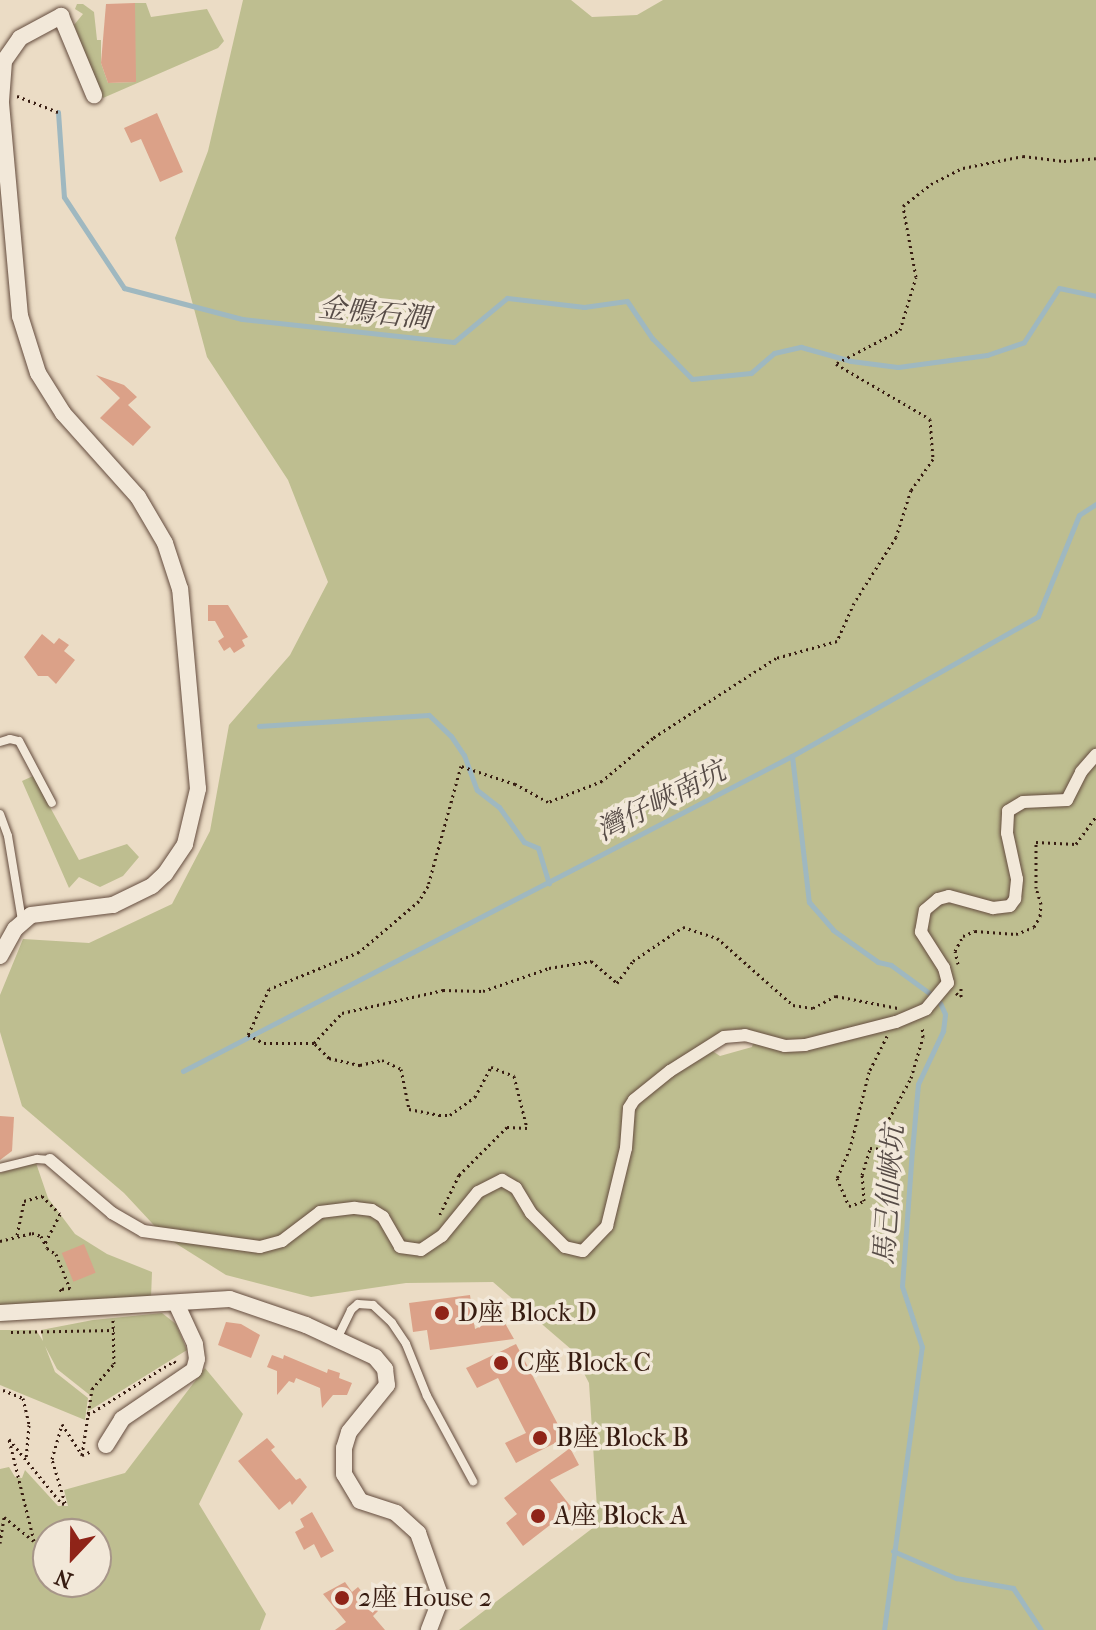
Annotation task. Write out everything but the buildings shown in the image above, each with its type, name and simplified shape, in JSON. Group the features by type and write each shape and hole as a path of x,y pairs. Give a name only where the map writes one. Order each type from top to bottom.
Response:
{"street":[{"path":"0,956 22,921 42,911 113,905 165,874 185,844 192,826 198,789 180,589 165,543 138,497 63,413 38,373 20,316 1,98 4,61 20,38 61,16 94,95"},
{"path":"50,1160 112,1213 143,1231 260,1247 282,1241 320,1212 355,1208 379,1214 388,1223 398,1246 416,1252 442,1236 484,1188 502,1180 516,1188 531,1213 565,1247 580,1252 592,1244 607,1226 626,1148 629,1108 670,1071 733,1035 745,1035 790,1047 888,1024 921,1012 948,983 944,968 921,932 925,910 938,899 949,896 993,908 1010,906 1015,899 1017,879 1007,833 1008,811 1023,802 1067,800 1081,772 1096,755"},
{"path":"0,1313 230,1299 337,1339 375,1357 385,1369 384,1392 349,1432 344,1474 360,1501 396,1513 418,1533 439,1592 438,1606 429,1630"},
{"path":"106,1445 122,1419 194,1370 197,1359 195,1344 176,1303"}],"lane":[{"path":"0,742 10,739 19,741 52,803"},
{"path":"0,814 8,836 22,921"},
{"path":"0,1168 37,1159 50,1160"},
{"path":"337,1339 351,1310 358,1304 373,1305 383,1314 406,1344 427,1396 473,1481"}],"path":[{"path":"1,98 58,112"},
{"path":"434,1226 459,1175 507,1127 527,1128 514,1076 491,1067 475,1097 450,1115 409,1109 401,1069 382,1060 360,1065 329,1058 314,1043 264,1043 248,1035 269,989 359,952 419,901 428,886 461,766 515,784 548,802 602,781 653,738 776,658 837,641 854,603 896,537 911,490 933,459 930,419 836,364 900,330 916,277 903,206 931,184 963,168 1023,156 1064,161 1096,158"},
{"path":"314,1043 342,1013 443,990 483,991 549,968 591,961 617,983 633,961 683,927 717,938 793,1005 813,1008 836,996 921,1012 923,1037 911,1078 889,1119 885,1149 870,1148 862,1175 864,1201 849,1206 837,1178 846,1163 869,1072 887,1038 888,1024"},
{"path":"17,1235 24,1201 42,1196 60,1214 45,1244"},
{"path":"0,1241 17,1235 41,1236 56,1254 70,1288 60,1289 61,1293 72,1292 74,1296 61,1298 62,1302 77,1301 78,1308"},
{"path":"82,1455 92,1389 114,1364 112,1313"},
{"path":"11,1332 114,1330"},
{"path":"88,1415 174,1361 183,1368"},
{"path":"3,1390 23,1398 29,1425 25,1457 28,1466"},
{"path":"0,1543 4,1517 34,1541 9,1439 15,1443 28,1466 44,1478 62,1504 65,1503 52,1459 62,1424 82,1455"},
{"path":"82,1455 106,1445"}],"green space":[{"path":"243,0 571,0 592,17 637,15 663,0 1096,0 1096,1630 459,1630 598,1524 589,1383 572,1350 493,1282 406,1283 311,1297 226,1275 164,1236 124,1193 22,1106 0,1032 0,995 23,939 89,943 172,904 210,831 229,725 290,655 328,582 288,480 207,357 175,238 208,151","holes":["735,1029 756,1034 752,1047 720,1056 711,1050 710,1044 722,1031"]},
{"path":"135,3 146,3 151,17 207,9 224,41 218,48 103,98 74,25 83,14 75,9 77,4 83,4 94,12 97,40 101,40 101,63 108,83 135,82"},
{"path":"33,776 79,860 127,844 139,857 123,876 100,887 79,877 69,888 22,781"},
{"path":"36,1163 48,1198 75,1234 107,1254 152,1272 151,1298 0,1307 0,1173"},
{"path":"162,1313 176,1324 187,1350 87,1412 91,1396 57,1369 45,1346 55,1372 88,1398 85,1420 0,1385 0,1330 36,1330 43,1341 41,1330 93,1320"},
{"path":"205,1368 243,1414 199,1504 266,1614 260,1630 0,1630 0,1469 9,1467 15,1477 22,1478 25,1470 58,1506 68,1506 64,1490 125,1473"}],"waterway":[{"name":"金鴨石澗","path":"58,112 64,197 124,288 242,319 454,342 507,298 584,307 627,301 652,338 692,379 751,373 774,353 801,347 851,361 898,367 987,355 1024,342 1059,288 1096,296"},
{"name":"灣仔峽南坑","path":"183,1071 792,756 1038,616 1079,515 1096,504"},
{"path":"259,726 429,715 451,736 464,755 477,790 499,807 524,842 538,848 549,883"},
{"name":"馬己仙峽坑","path":"792,756 809,902 833,930 878,962 891,965 933,996"},
{"name":"馬己仙峽坑","path":"884,1630 922,1347 902,1286 912,1151 918,1084 943,1031 945,1014 940,1003"},
{"path":"893,1551 956,1578 1013,1588 1041,1630"}],"place":[{"name":"D座 Block D","path":"442,1313"},
{"name":"C座 Block C","path":"501,1363"},
{"name":"B座 Block B","path":"540,1438"},
{"name":"A座 Block A","path":"538,1516"},
{"name":"2座 House 2","path":"342,1598"}]}
